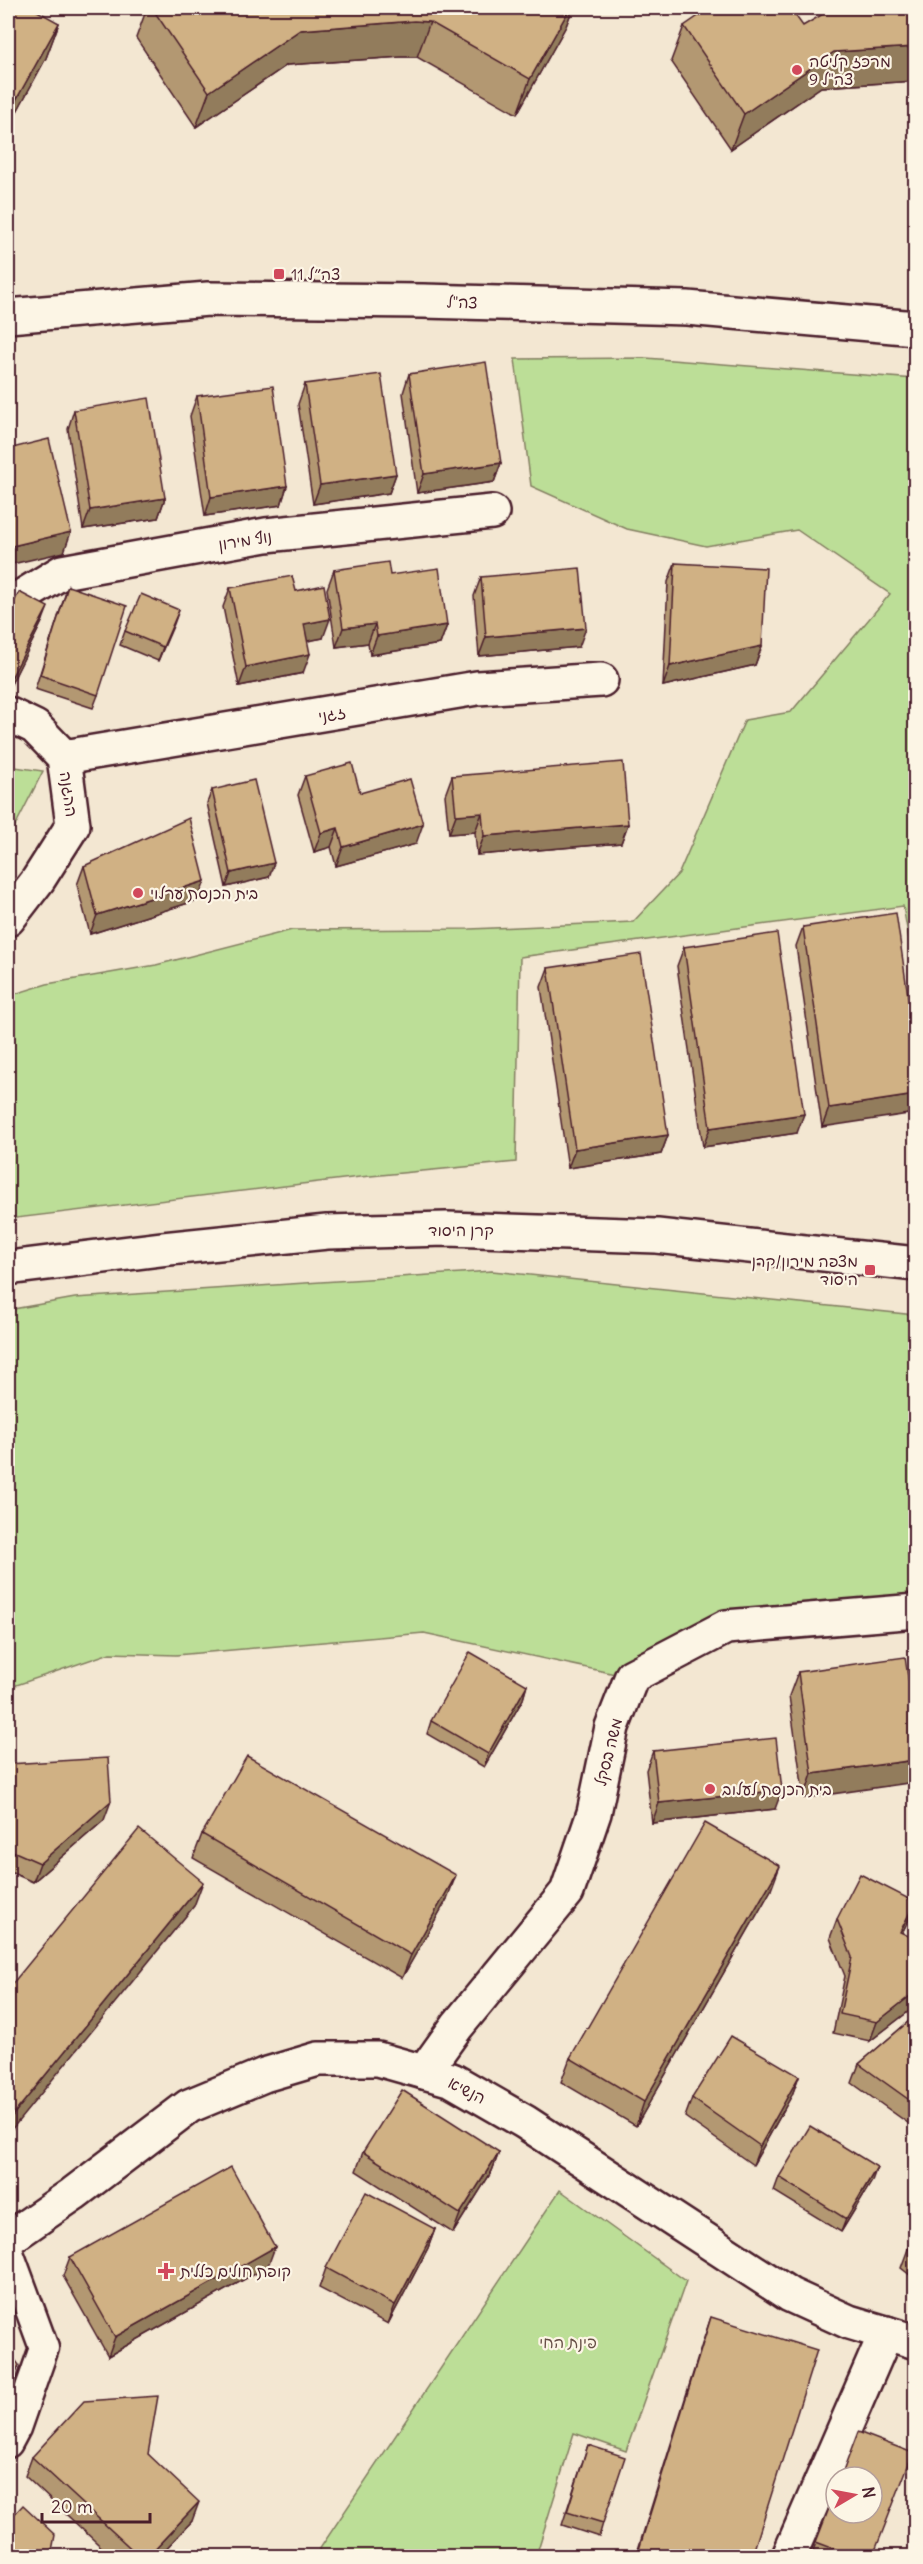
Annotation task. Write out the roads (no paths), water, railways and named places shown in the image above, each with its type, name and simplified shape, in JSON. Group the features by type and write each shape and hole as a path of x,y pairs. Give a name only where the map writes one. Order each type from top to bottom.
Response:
{"street":[{"name":"צה\"ל","path":"8,316 208,299 423,301 687,308 915,327"},
{"name":"נוף מירון","path":"8,605 62,572 266,535 492,512"},
{"name":"זגני","path":"64,757 477,688 601,680"},
{"name":"ההגנה","path":"8,714 35,728 64,757 74,825 38,880 8,919"},
{"name":"קרן היסוד","path":"8,1268 327,1232 447,1229 657,1236 915,1264"},
{"name":"משה בסקל","path":"424,2072 457,2026 567,1892 594,1813 612,1727 632,1676 726,1627 915,1611"},
{"name":"הנשיא","path":"8,2239 73,2194 189,2106 264,2075 318,2059 378,2059 452,2079 525,2122 790,2295 849,2322 901,2337"},
{"path":"8,2250 44,2348 16,2428 8,2443"},
{"path":"789,2556 901,2337"}],"place":[{"name":"מרכז קליטה צה\"ל 9","path":"797,70"},
{"name":"צה״ל 11","path":"279,274"},
{"name":"בית הכנסת ערלוי","path":"138,893"},
{"name":"מצפה מירון/קרן היסוד","path":"870,1270"},
{"name":"בית הכנסת לעלוב","path":"710,1789"},
{"name":"קופת חולים כללית","path":"166,2271"}],"park label":[{"name":"פינת החי","path":"568,2342"}]}
